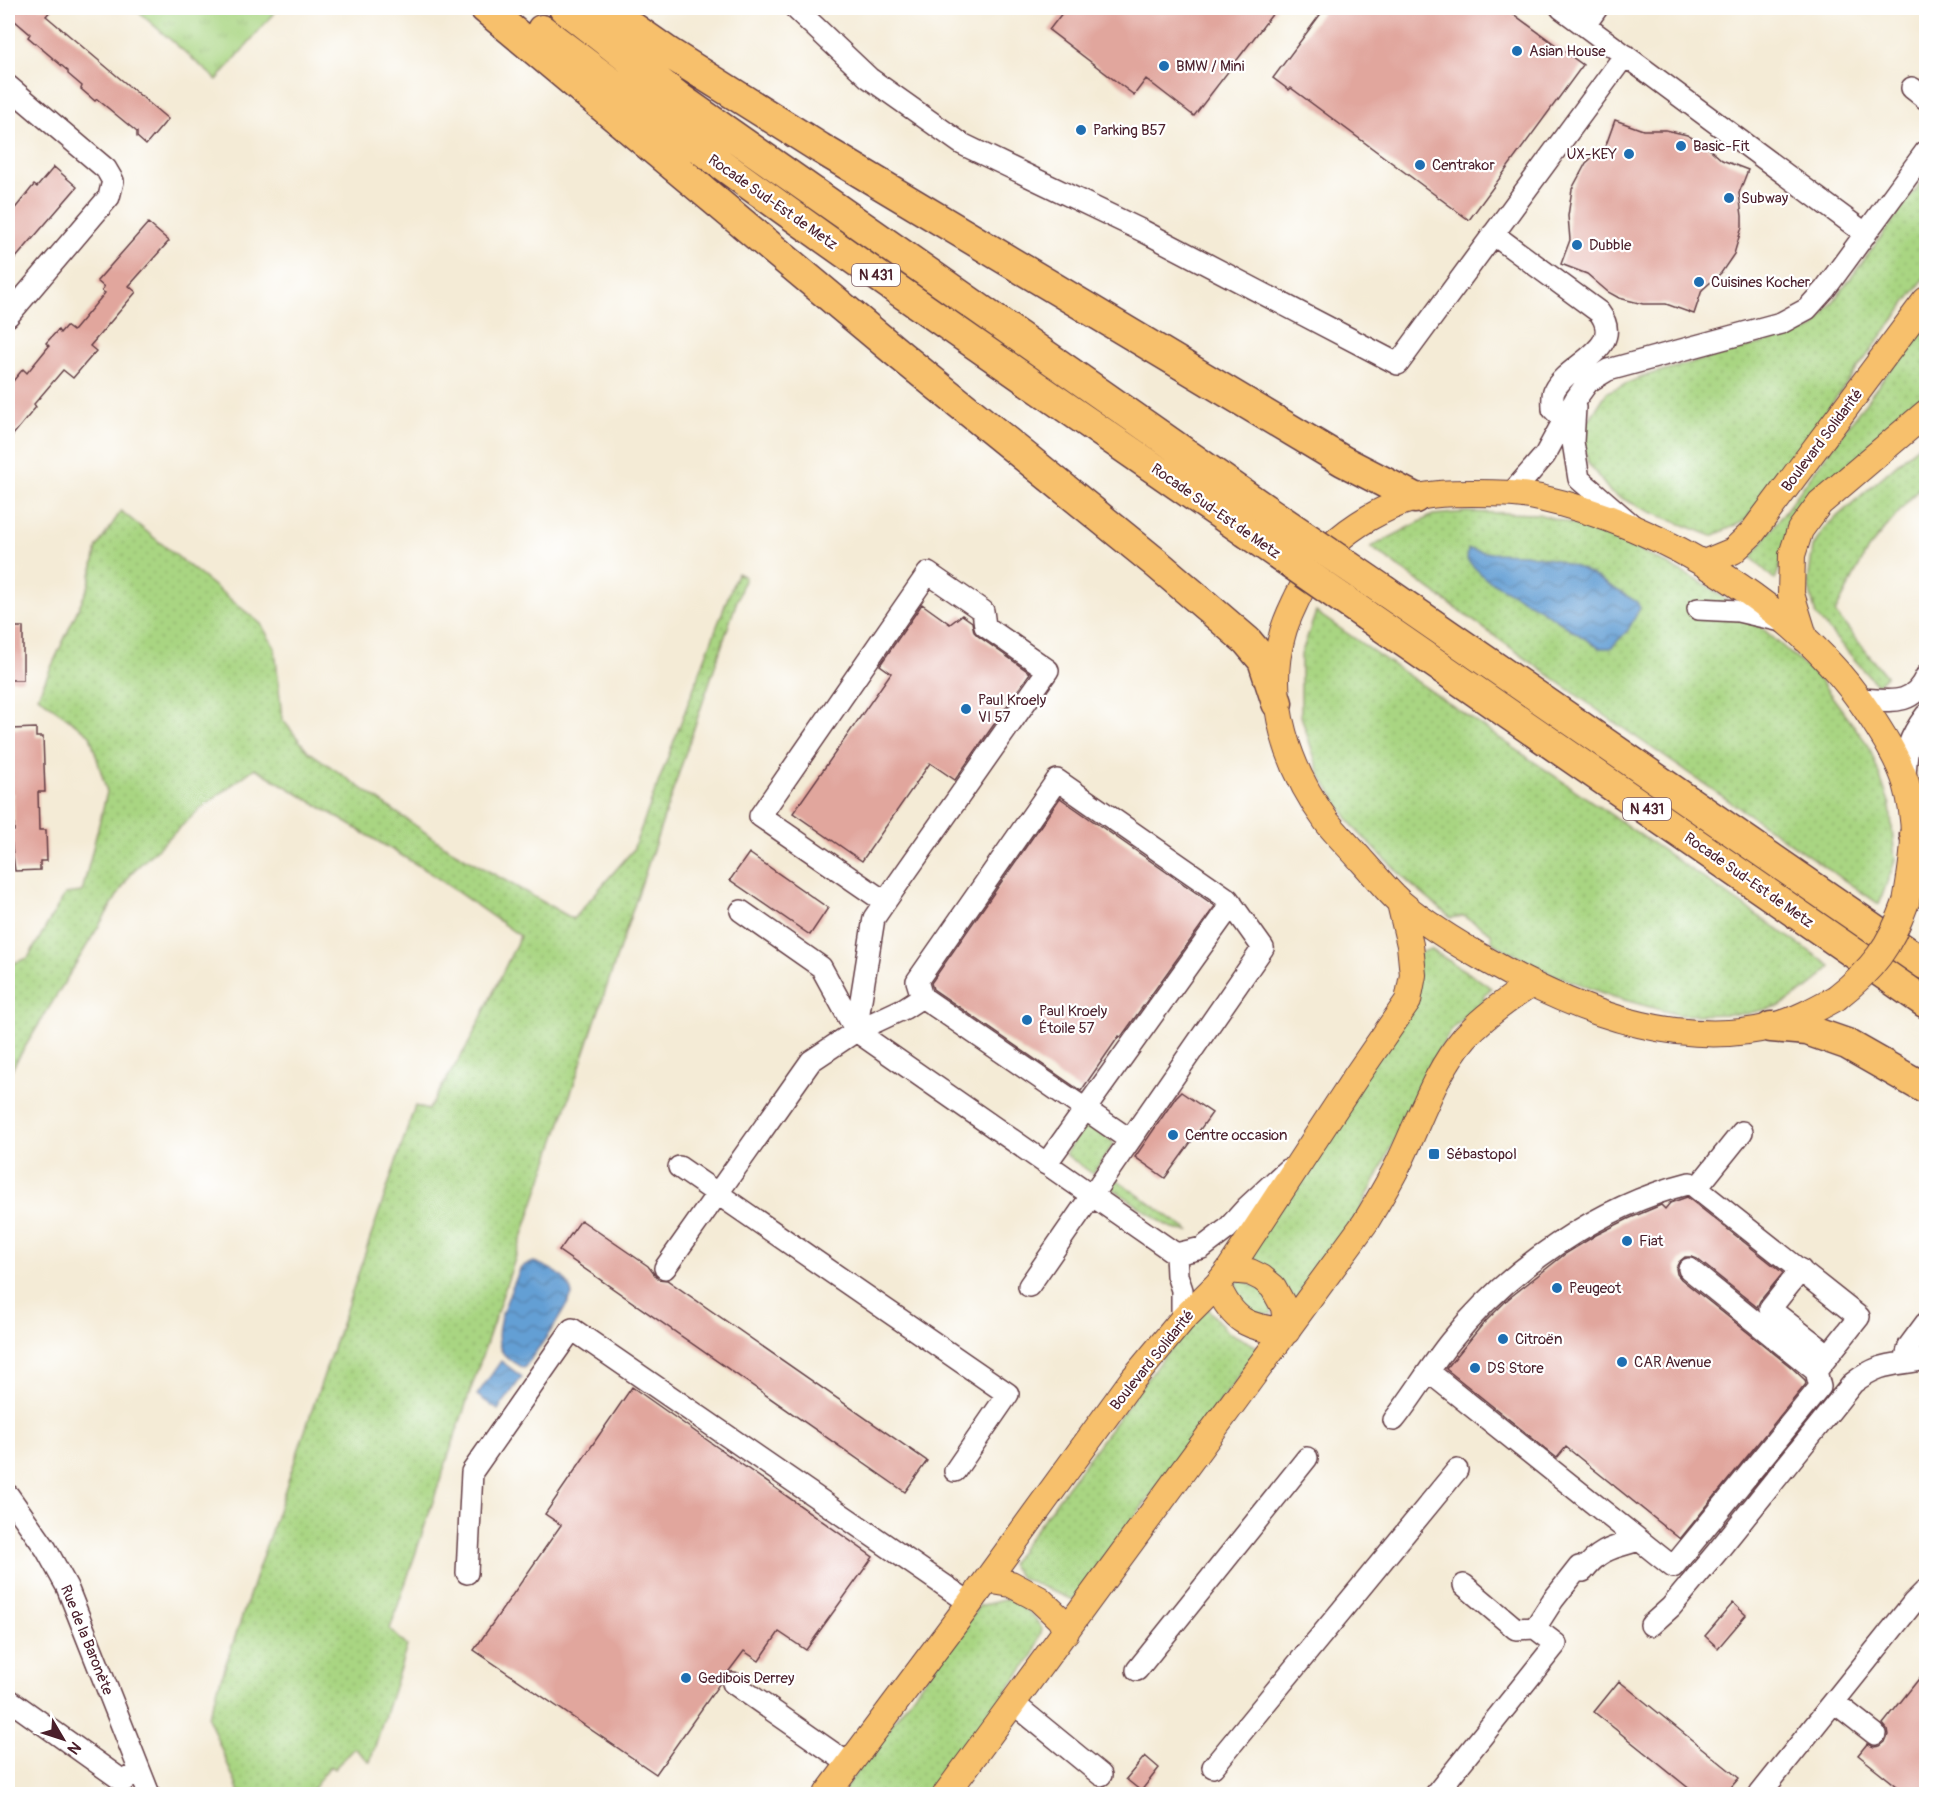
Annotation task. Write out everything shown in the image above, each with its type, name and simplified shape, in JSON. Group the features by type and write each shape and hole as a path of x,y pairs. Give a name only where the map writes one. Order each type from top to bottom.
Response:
{"highway":[{"path":"485,8 901,356 1156,563 1247,641 1263,660 1277,703"},
{"name":"Rocade Sud-Est de Metz","path":"513,8 645,110 763,196 1926,1003"},
{"name":"Rocade Sud-Est de Metz","path":"564,8 692,107 1266,510 1926,965"},
{"path":"605,8 669,53 820,148 1343,461 1414,498"},
{"path":"1771,1027 1807,1030 1846,1044 1926,1089"}],"main road":[{"name":"Boulevard Solidarité","path":"1704,563 1733,551 1752,533 1926,300"},
{"path":"1796,631 1796,614 1791,594 1792,555 1800,530 1820,503 1926,413"},
{"path":"1456,493 1510,494 1539,498 1604,517 1641,532 1704,563 1758,599 1796,631 1844,679 1893,751 1905,780 1921,842 1914,851 1906,902 1897,928 1882,953 1861,978 1836,998 1796,1019 1771,1027 1730,1033 1691,1033 1644,1025 1598,1012 1530,985 1441,932 1400,903 1329,825 1311,798 1284,736 1277,703 1277,665 1282,635 1307,578 1330,548 1351,530 1379,513 1414,498 1456,493"},
{"name":"Boulevard Solidarité","path":"827,1794 987,1580 1133,1378 1182,1320 1223,1277 1408,1001 1413,975 1410,945 1400,903"},
{"path":"946,1794 1287,1332 1371,1213 1399,1164 1439,1074 1452,1054 1466,1036 1497,1007 1530,985"},
{"path":"1250,1272 1262,1278 1272,1287 1284,1307 1287,1332 1265,1330 1249,1325 1235,1314 1227,1305 1223,1277 1250,1272"},
{"path":"987,1580 1011,1584 1039,1599 1060,1619 1066,1632"}],"street":[{"path":"795,8 869,78 962,144 1143,231 1398,364 1624,55"},
{"path":"1561,8 1866,234"},
{"path":"1585,25 1598,8"},
{"path":"8,86 106,169 113,181 109,197 8,316"},
{"path":"1510,494 1545,455 1575,400 1588,382 1608,370 1781,322 1808,309 1826,288 1926,151"},
{"path":"1493,234 1599,312 1606,321 1607,333 1603,344 1574,368 1553,392 1553,409 1564,420"},
{"path":"1575,400 1573,442 1579,479 1641,532"},
{"path":"856,1031 874,918 1048,670 985,626 983,611 927,573 760,816 885,902"},
{"path":"1698,609 1738,610 1796,631"},
{"path":"1859,699 1902,700 1917,692 1926,676"},
{"path":"1905,780 1906,751 1913,734 1926,715"},
{"path":"1029,1286 1263,948 1228,899 1057,780 917,981 922,997 1130,1140"},
{"path":"1046,1164 1232,904"},
{"path":"741,911 820,967 856,1031 1176,1254 1202,1248 1227,1229 1247,1207 1308,1151"},
{"path":"665,1268 811,1061 856,1031 905,1008 922,997"},
{"path":"1696,1188 1742,1132"},
{"path":"679,1167 1008,1394 955,1471"},
{"path":"1394,1420 1429,1372 1468,1322 1528,1264 1606,1215 1661,1190 1690,1183 1859,1317 1822,1363 1820,1387 1673,1567 1429,1372"},
{"path":"1176,1254 1177,1275 1182,1290 1182,1320"},
{"path":"1689,1269 1822,1363"},
{"path":"1801,1270 1770,1309 1822,1363"},
{"path":"1905,1361 1909,1347 1926,1323"},
{"path":"467,1573 472,1472 572,1329 970,1603"},
{"path":"1651,1625 1671,1607 1710,1561 1853,1383 1867,1372 1884,1365 1926,1359"},
{"path":"1137,1670 1306,1458"},
{"path":"1213,1767 1457,1470"},
{"name":"Rue de la Baronète","path":"8,1495 46,1549 68,1587 125,1782 149,1794"},
{"path":"1535,1628 1553,1600 1594,1557 1605,1550 1639,1540"},
{"path":"1436,1794 1556,1644 1535,1628 1516,1629 1464,1585"},
{"path":"1760,1794 1913,1603 1926,1590"},
{"path":"733,1683 849,1764"},
{"path":"8,1699 125,1782"},
{"path":"1834,1702 1875,1734"},
{"path":"1013,1703 1101,1775"}],"green space":[{"path":"134,8 278,8 217,80"},
{"path":"1926,176 1926,276 1745,521 1712,536 1648,511 1611,493 1588,463 1582,431 1607,392 1644,376 1813,329"},
{"path":"1926,321 1926,399 1802,507 1775,580 1751,557"},
{"path":"1926,439 1926,480 1868,549 1835,613 1886,676 1877,685 1816,616 1808,583 1813,547 1825,527"},
{"path":"121,511 261,624 275,648 282,719 308,751 448,848 573,919 633,850 737,573 745,577 390,1629 407,1646 370,1762 354,1748 334,1769 330,1766 309,1794 240,1794 208,1717 415,1106 428,1110 469,1043 520,936 426,870 255,768 201,808 131,873 8,1075 8,965 28,958 65,894 82,892 107,792 90,735 38,696 89,585 97,547"},
{"path":"1466,512 1538,514 1583,527 1630,545 1708,586 1762,628 1819,679 1869,746 1890,805 1895,861 1879,904 1617,724 1371,547 1433,515"},
{"path":"1316,612 1831,966 1813,985 1780,1006 1745,1014 1679,1015 1614,997 1552,974 1493,943 1491,933 1464,916 1451,918 1408,882 1354,828 1320,775 1301,716 1301,655"},
{"path":"1430,949 1491,988 1483,997 1485,1000 1452,1029 1433,1060 1358,1213 1294,1301 1272,1272 1248,1257 1421,952"},
{"path":"1090,1125 1113,1142 1093,1174 1065,1154 1084,1126"},
{"path":"1113,1177 1189,1231 1176,1230 1166,1225 1108,1185"},
{"path":"1242,1279 1271,1295 1272,1314 1258,1314 1245,1306 1236,1288 1236,1283"},
{"path":"1207,1307 1226,1331 1260,1348 1073,1600 1021,1578 1010,1564 1161,1360"},
{"path":"1012,1598 1035,1618 1042,1629 1034,1654 932,1794 840,1794 979,1606"}],"water":[{"path":"1468,549 1491,553 1525,554 1556,560 1584,570 1637,602 1640,608 1628,630 1611,648 1599,648 1540,609 1486,579 1467,560"},
{"path":"534,1262 563,1278 572,1295 556,1323 524,1368 511,1361 503,1353 498,1334 503,1311 520,1269"},
{"path":"501,1361 522,1377 498,1410 477,1395"}],"building":[{"path":"8,8 53,8 46,16 168,119 146,145 137,137 137,132 97,99 95,101 81,89 82,86 68,74 68,71 28,37 30,34 8,15"},
{"name":"BMW / Mini","path":"1066,8 1277,8 1194,116 1146,79 1134,95 1049,30"},
{"path":"1325,8 1505,8 1583,65 1469,220 1291,88 1289,90 1273,78"},
{"path":"1615,120 1643,130 1666,130 1687,135 1705,145 1722,160 1748,170 1739,193 1742,227 1734,254 1721,273 1702,290 1694,314 1666,304 1643,304 1619,298 1587,274 1561,264 1570,240 1568,216 1572,189 1586,163 1606,145"},
{"path":"54,167 77,187 8,267 8,217 34,185 37,187"},
{"path":"148,223 169,241 129,286 136,292 90,346 96,351 73,378 63,370 34,404 36,407 8,441 8,387 23,369 27,373 49,346 46,343 58,330 60,333 66,326 73,331 105,293 102,291 104,287 97,281"},
{"path":"922,604 950,624 962,615 972,622 974,632 978,636 1030,673 955,780 930,763 862,861 793,813 891,673 880,665"},
{"path":"8,627 23,627 23,680 8,680"},
{"path":"36,728 36,737 43,737 45,792 38,792 39,830 46,830 47,861 40,861 40,870 15,871 10,831 14,831 14,813 13,793 9,793 8,738 11,738 11,729"},
{"path":"1060,798 1215,906 1081,1091 933,989 931,983"},
{"path":"749,853 828,908 810,935 730,880"},
{"name":"Centre occasion","path":"1181,1092 1212,1113 1165,1178 1135,1157"},
{"name":"CAR Avenue","path":"1687,1197 1783,1273 1757,1307 1697,1259 1685,1257 1676,1268 1677,1274 1791,1367 1805,1380 1806,1384 1680,1539 1566,1447 1557,1458 1446,1369 1483,1324 1508,1299 1565,1254 1628,1219 1661,1205 1665,1209 1670,1203"},
{"path":"581,1220 648,1266 658,1279 667,1280 927,1461 905,1492 559,1251"},
{"path":"632,1387 873,1557 806,1650 779,1632 759,1661 744,1651 729,1671 723,1675 720,1683 656,1774 474,1650 561,1525 545,1514"},
{"path":"1733,1603 1746,1615 1718,1648 1705,1636"},
{"path":"1926,1670 1926,1794 1907,1794 1858,1755 1867,1744 1874,1747 1885,1742 1888,1735 1883,1724"},
{"path":"1619,1681 1739,1778 1725,1794 1696,1794 1594,1712"},
{"path":"1145,1756 1159,1768 1141,1791 1126,1779"}],"place":[{"name":"Asian House","path":"1517,51"},
{"name":"BMW / Mini","path":"1164,66"},
{"name":"Parking B57","path":"1081,130"},
{"name":"Basic-Fit","path":"1681,146"},
{"name":"UX-KEY","path":"1629,154"},
{"name":"Centrakor","path":"1420,165"},
{"name":"Subway","path":"1729,198"},
{"name":"Dubble","path":"1577,245"},
{"name":"Cuisines Kocher","path":"1699,282"},
{"name":"Paul Kroely VI 57","path":"966,709"},
{"name":"Paul Kroely Étoile 57","path":"1027,1020"},
{"name":"Centre occasion","path":"1173,1135"},
{"name":"Sébastopol","path":"1434,1154"},
{"name":"Fiat","path":"1627,1241"},
{"name":"Peugeot","path":"1557,1288"},
{"name":"Citroën","path":"1503,1339"},
{"name":"CAR Avenue","path":"1622,1362"},
{"name":"DS Store","path":"1475,1368"},
{"name":"Gedibois Derrey","path":"686,1678"}]}
